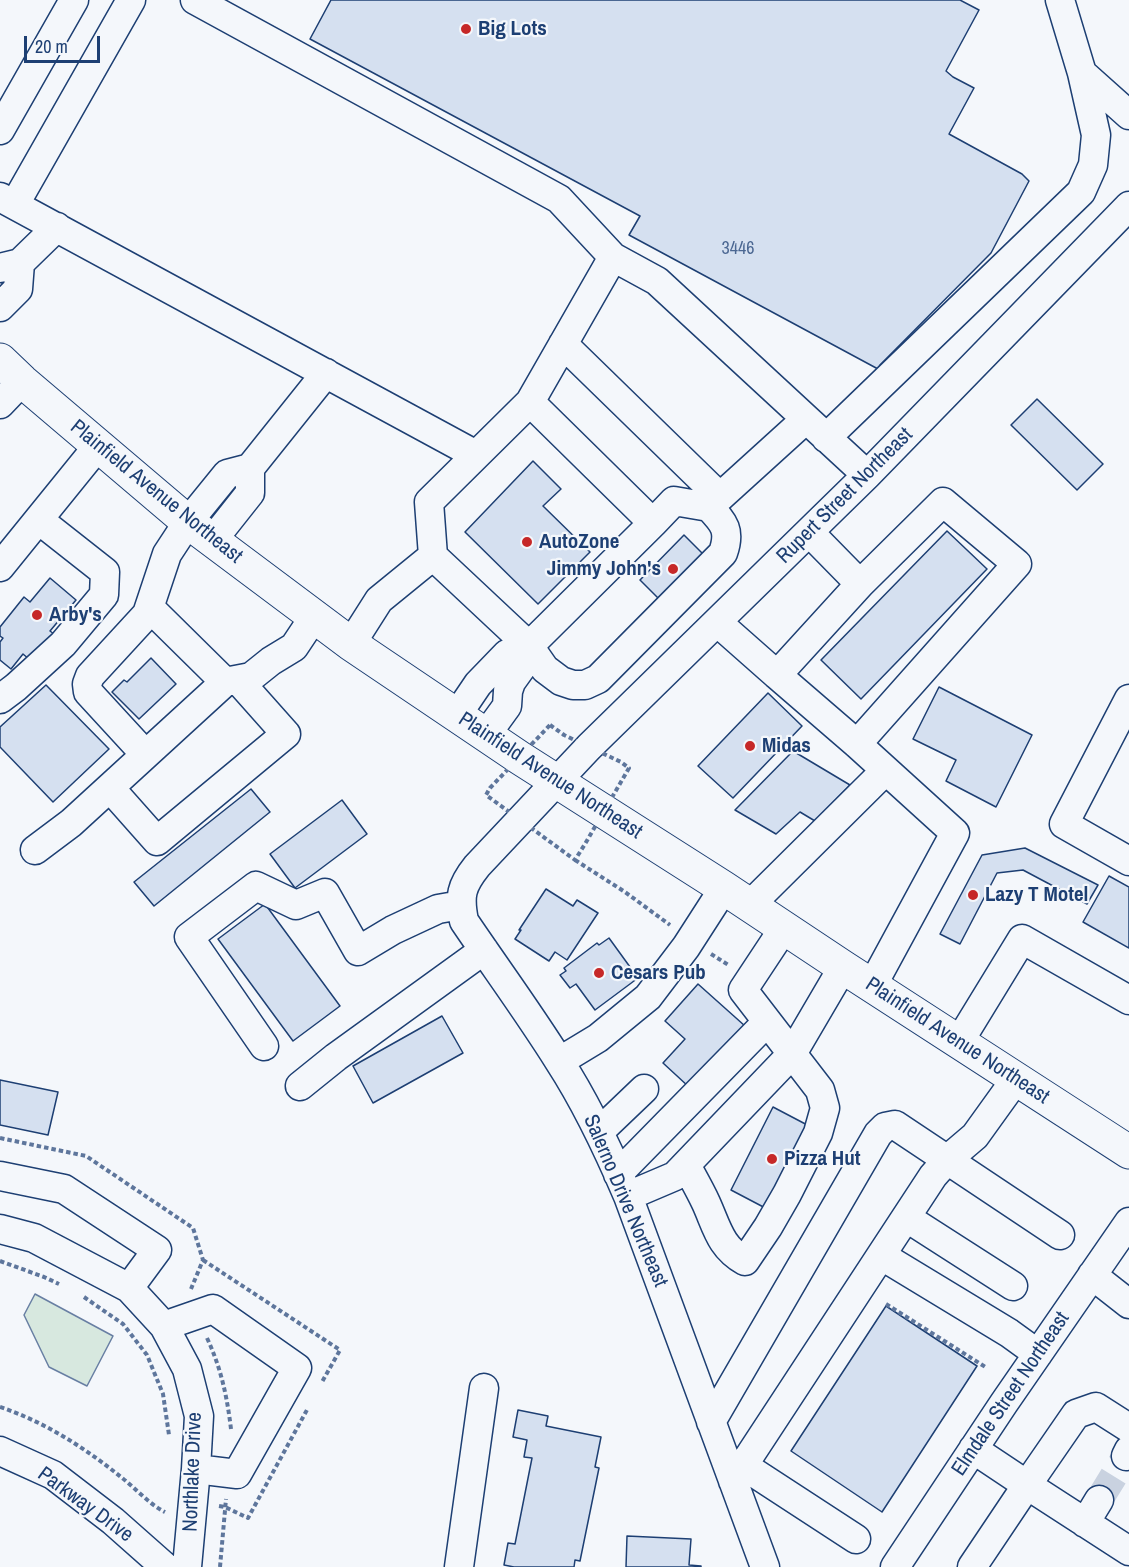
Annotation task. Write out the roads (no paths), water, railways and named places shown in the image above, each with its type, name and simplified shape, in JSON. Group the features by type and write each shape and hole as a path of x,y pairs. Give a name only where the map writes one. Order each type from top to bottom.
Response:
{"main road":[{"name":"Plainfield Avenue Northeast","path":"7,382 99,446 200,531 351,644 556,781 737,896 1129,1152"}],"street":[{"path":"0,130 74,0"},
{"path":"131,0 7,201 476,455"},
{"path":"195,0 560,199 613,257 657,281 867,475"},
{"path":"457,715 478,684 507,654 529,646 674,501 714,502 816,428 1081,192 1093,165 1096,135 1082,73 1060,0"},
{"path":"1082,73 1129,115"},
{"name":"Rupert Street Northeast","path":"556,781 867,475 1129,206"},
{"path":"0,307 18,290 10,265 57,227"},
{"path":"563,344 714,502 727,530 727,542 723,553 598,679 585,685 573,685 561,681 545,669 529,646 433,556 429,502 530,402 563,344 613,257"},
{"path":"145,754 88,692 87,684 90,676 147,614 167,554 200,531 227,474 250,468 326,373"},
{"path":"530,402 653,522"},
{"path":"0,567 99,446"},
{"path":"777,675 860,584 943,501 1017,564 857,744"},
{"path":"0,712 8,693 63,644 104,595 105,572 39,520"},
{"path":"808,532 860,584"},
{"path":"351,644 379,600 433,556"},
{"path":"110,788 157,842 286,734 150,608"},
{"path":"35,850 71,823 145,754 231,681 251,678 294,646 314,617"},
{"path":"717,622 955,833 872,986"},
{"path":"486,735 507,706 511,682 521,668 529,646"},
{"path":"1127,708 1064,824 1129,861"},
{"path":"560,1061 598,1038 648,997 686,947 737,896 885,771"},
{"path":"264,1046 189,937 256,886 296,905 326,893 358,951 393,930 438,909 461,905 462,890 468,877 556,781"},
{"name":"Salerno Drive Northeast","path":"461,905 464,921 560,1061 599,1132 623,1185 711,1422 738,1473 765,1567"},
{"path":"686,1165 706,1202 722,1241 735,1256 745,1261 787,1194 818,1133 825,1108 820,1090 743,990 784,928"},
{"path":"959,1042 1022,939 1129,1000"},
{"path":"300,1086 336,1057 484,950"},
{"path":"623,1185 675,1176 792,1054 843,967"},
{"path":"623,1185 767,1022"},
{"path":"856,1539 738,1473 933,1176 948,1159 975,1136 1016,1079"},
{"path":"599,1132 644,1089"},
{"path":"711,1422 878,1134 885,1127 896,1125 1060,1234"},
{"path":"0,1176 64,1189 157,1250 129,1288"},
{"path":"906,1218 1013,1286"},
{"name":"Elmdale Street Northeast","path":"895,1567 1129,1222"},
{"name":"Northlake Drive","path":"0,1229 34,1238 129,1288 164,1326 188,1369 199,1416 188,1567"},
{"path":"882,1256 1009,1333 1038,1354"},
{"path":"1092,1275 1129,1304"},
{"path":"164,1326 213,1309 297,1368 237,1474 196,1469"},
{"path":"459,1567 484,1388"},
{"path":"972,1567 1076,1414 1096,1407 1129,1428"},
{"path":"973,1449 1027,1485 1092,1511 1128,1549"},
{"name":"Parkway Drive","path":"0,1450 53,1476 113,1521 162,1564"}],"tunnel":[{"path":"1099,1500 1126,1456"}],"place":[{"name":"Big Lots","path":"466,29"},
{"name":"AutoZone","path":"527,542"},
{"name":"Jimmy John's","path":"673,569"},
{"name":"Arby's","path":"37,615"},
{"name":"Midas","path":"750,746"},
{"name":"Lazy T Motel","path":"973,895"},
{"name":"Cesars Pub","path":"599,973"},
{"name":"Pizza Hut","path":"772,1159"}]}
